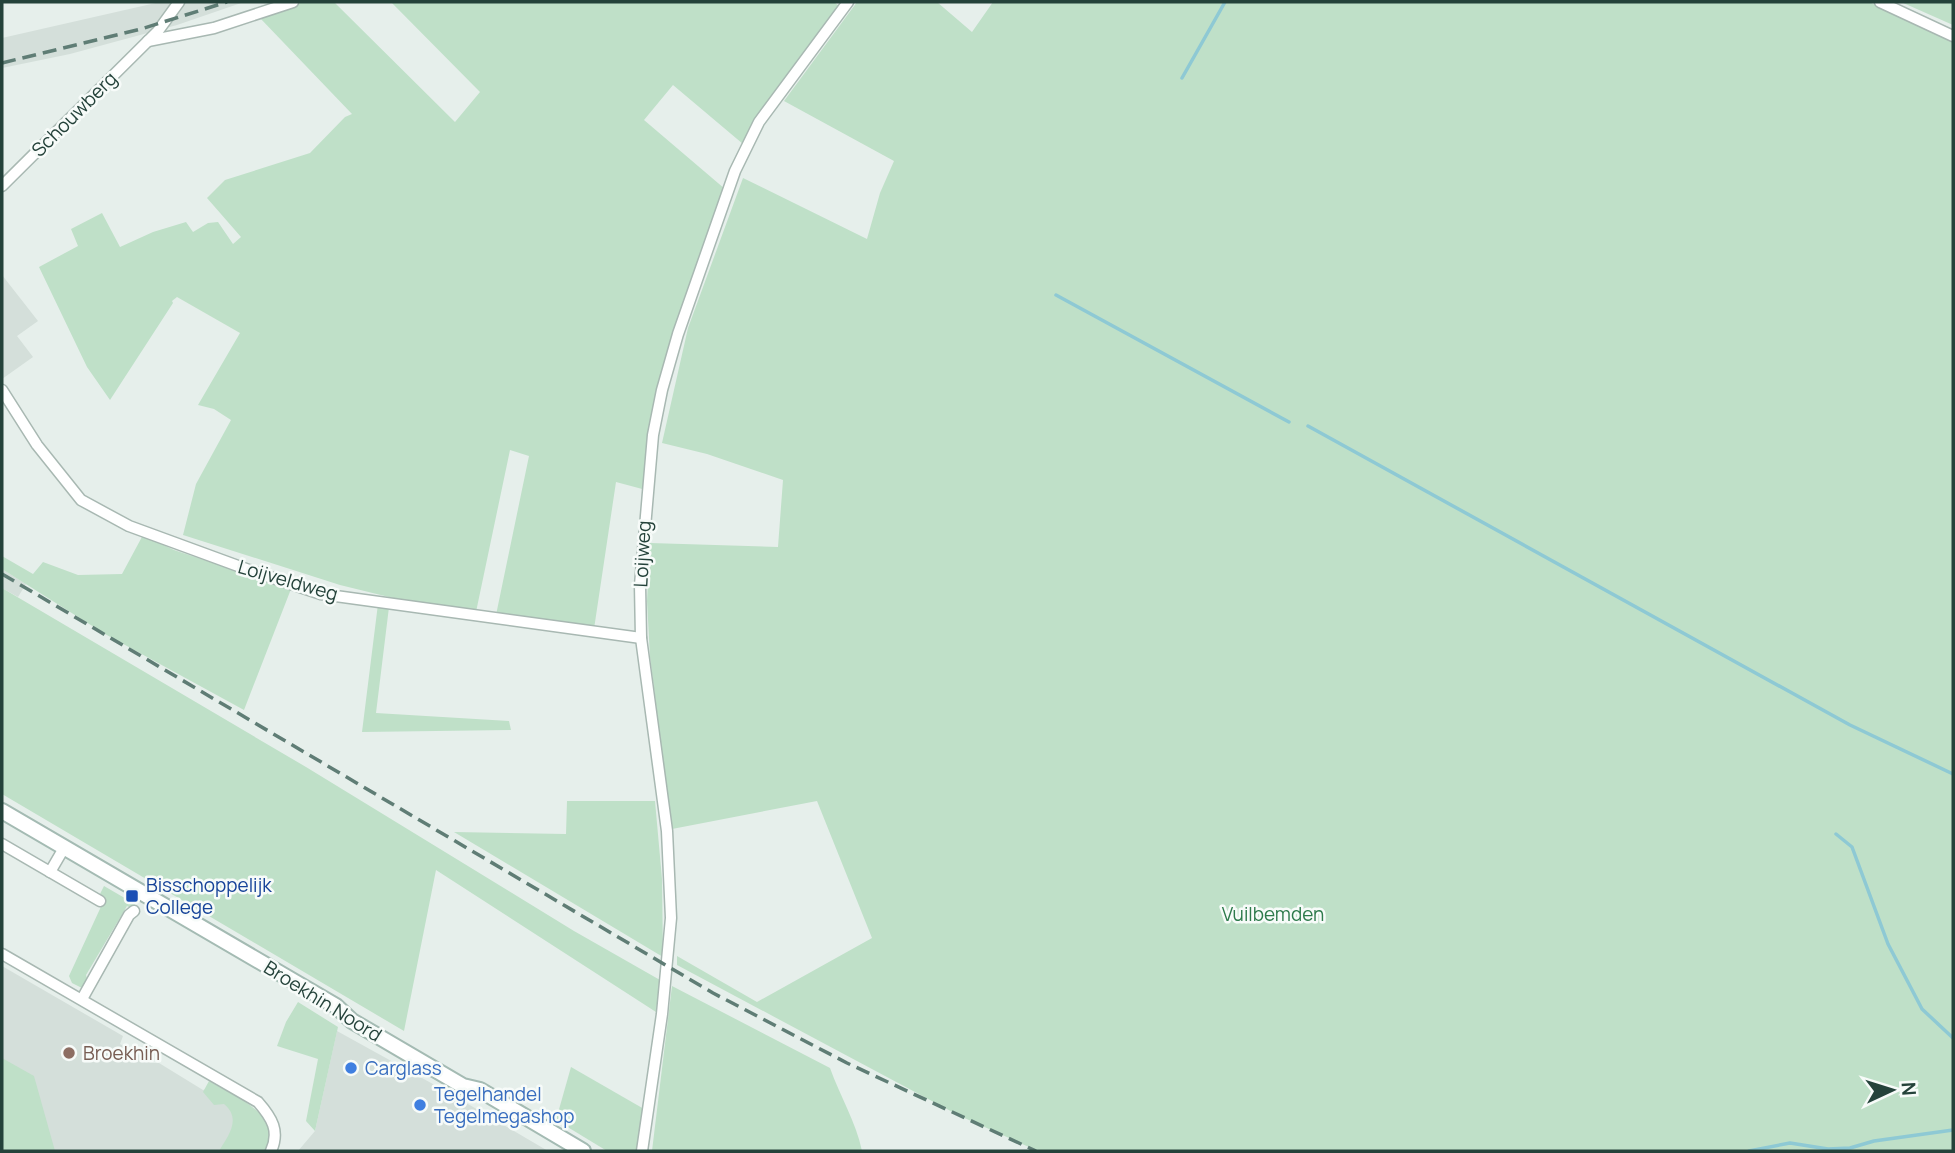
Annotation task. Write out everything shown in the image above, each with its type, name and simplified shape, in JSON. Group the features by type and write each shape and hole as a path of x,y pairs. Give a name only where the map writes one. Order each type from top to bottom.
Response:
{"street":[{"name":"Schouwberg","path":"2,186 148,41 179,2"},
{"path":"148,41 214,28 293,2"},
{"name":"Loijweg","path":"642,1151 662,1014 671,918 667,831 641,638 640,585 653,435 678,334 735,171 759,122 848,2"},
{"path":"1880,2 1953,36"},
{"name":"Loijveldweg","path":"2,390 37,445 81,500 141,531 321,594 641,638"},
{"name":"Broekhin Noord","path":"2,811 336,1006 352,1021 396,1047 463,1086 480,1090 583,1151"},
{"path":"2,844 100,901"},
{"path":"50,872 64,848"},
{"path":"82,999 129,915 134,911"},
{"path":"2,954 258,1102 271,1116 276,1130 271,1151"}],"shaded area":[{"path":"160,2 244,2 177,25 70,54 2,68 2,38"},
{"path":"2,275 38,321 17,336 33,357 2,379"},
{"path":"2,569 26,584 18,597 2,588"},
{"name":"Broekhin","path":"2,966 123,1036 120,1044 153,1063 159,1063 203,1090 213,1087 255,1113 261,1151 2,1151"},
{"path":"337,1031 548,1151 298,1151 315,1131"}],"green space":[{"path":"303,2 334,2 455,122 480,92 391,2 834,2 839,6 766,104 743,144 673,85 644,120 725,189 670,350 646,490 616,482 594,629 496,615 529,456 510,450 476,612 393,598 340,585 183,535 196,484 231,420 214,409 198,405 240,333 177,297 110,400 87,367 39,267 78,246 71,229 102,213 120,247 153,232 186,222 193,232 208,223 218,222 233,244 241,237 207,198 225,180 310,153 345,117 352,114 260,18"},
{"name":"Vuilbemden","path":"857,2 937,2 972,32 993,2 1869,2 1953,41 1953,1151 1038,1151 960,1116 677,965 677,956 757,1002 872,938 817,801 672,829 650,657 647,601 650,543 778,547 783,480 707,454 662,443 688,328 743,178 867,239 880,193 894,161 784,101"},
{"path":"1901,2 1953,2 1953,25"},
{"path":"143,535 174,550 291,589 244,710 105,634 2,569 2,556 33,574 43,562 78,575 122,574"},
{"path":"2,588 660,980 656,1012 436,870 404,1031 2,794"},
{"path":"378,604 389,607 376,713 509,721 511,730 362,732"},
{"path":"567,801 655,801 662,879 663,957 454,832 566,834"},
{"path":"104,886 135,904 133,909 127,906 86,975 88,982 84,989 72,983 69,976 105,898 100,894"},
{"path":"672,986 830,1068 862,1151 652,1151"},
{"path":"298,1002 338,1027 315,1131 306,1121 318,1059 277,1046 286,1022"},
{"path":"2,1058 34,1076 55,1151 2,1151"},
{"path":"571,1067 644,1109 637,1151 607,1151 556,1120"},
{"path":"209,1081 243,1100 263,1118 269,1128 270,1139 265,1151 219,1151 233,1122 224,1104 214,1105 203,1092"}],"waterway":[{"path":"1182,78 1225,2"},
{"path":"1056,295 1289,422"},
{"path":"1308,426 1850,725 1953,774"},
{"path":"1836,834 1852,847 1888,944 1922,1009 1953,1038"},
{"path":"1749,1151 1790,1143 1828,1149 1850,1148 1874,1141 1953,1130"}],"railway":[{"path":"2,63 141,29 227,2"},
{"path":"2,574 713,993 847,1063 1036,1151"}],"place":[{"name":"Bisschoppelijk College","path":"132,896"},
{"name":"Broekhin","path":"69,1053"},
{"name":"Carglass","path":"351,1068"},
{"name":"Tegelhandel Tegelmegashop","path":"420,1105"}]}
